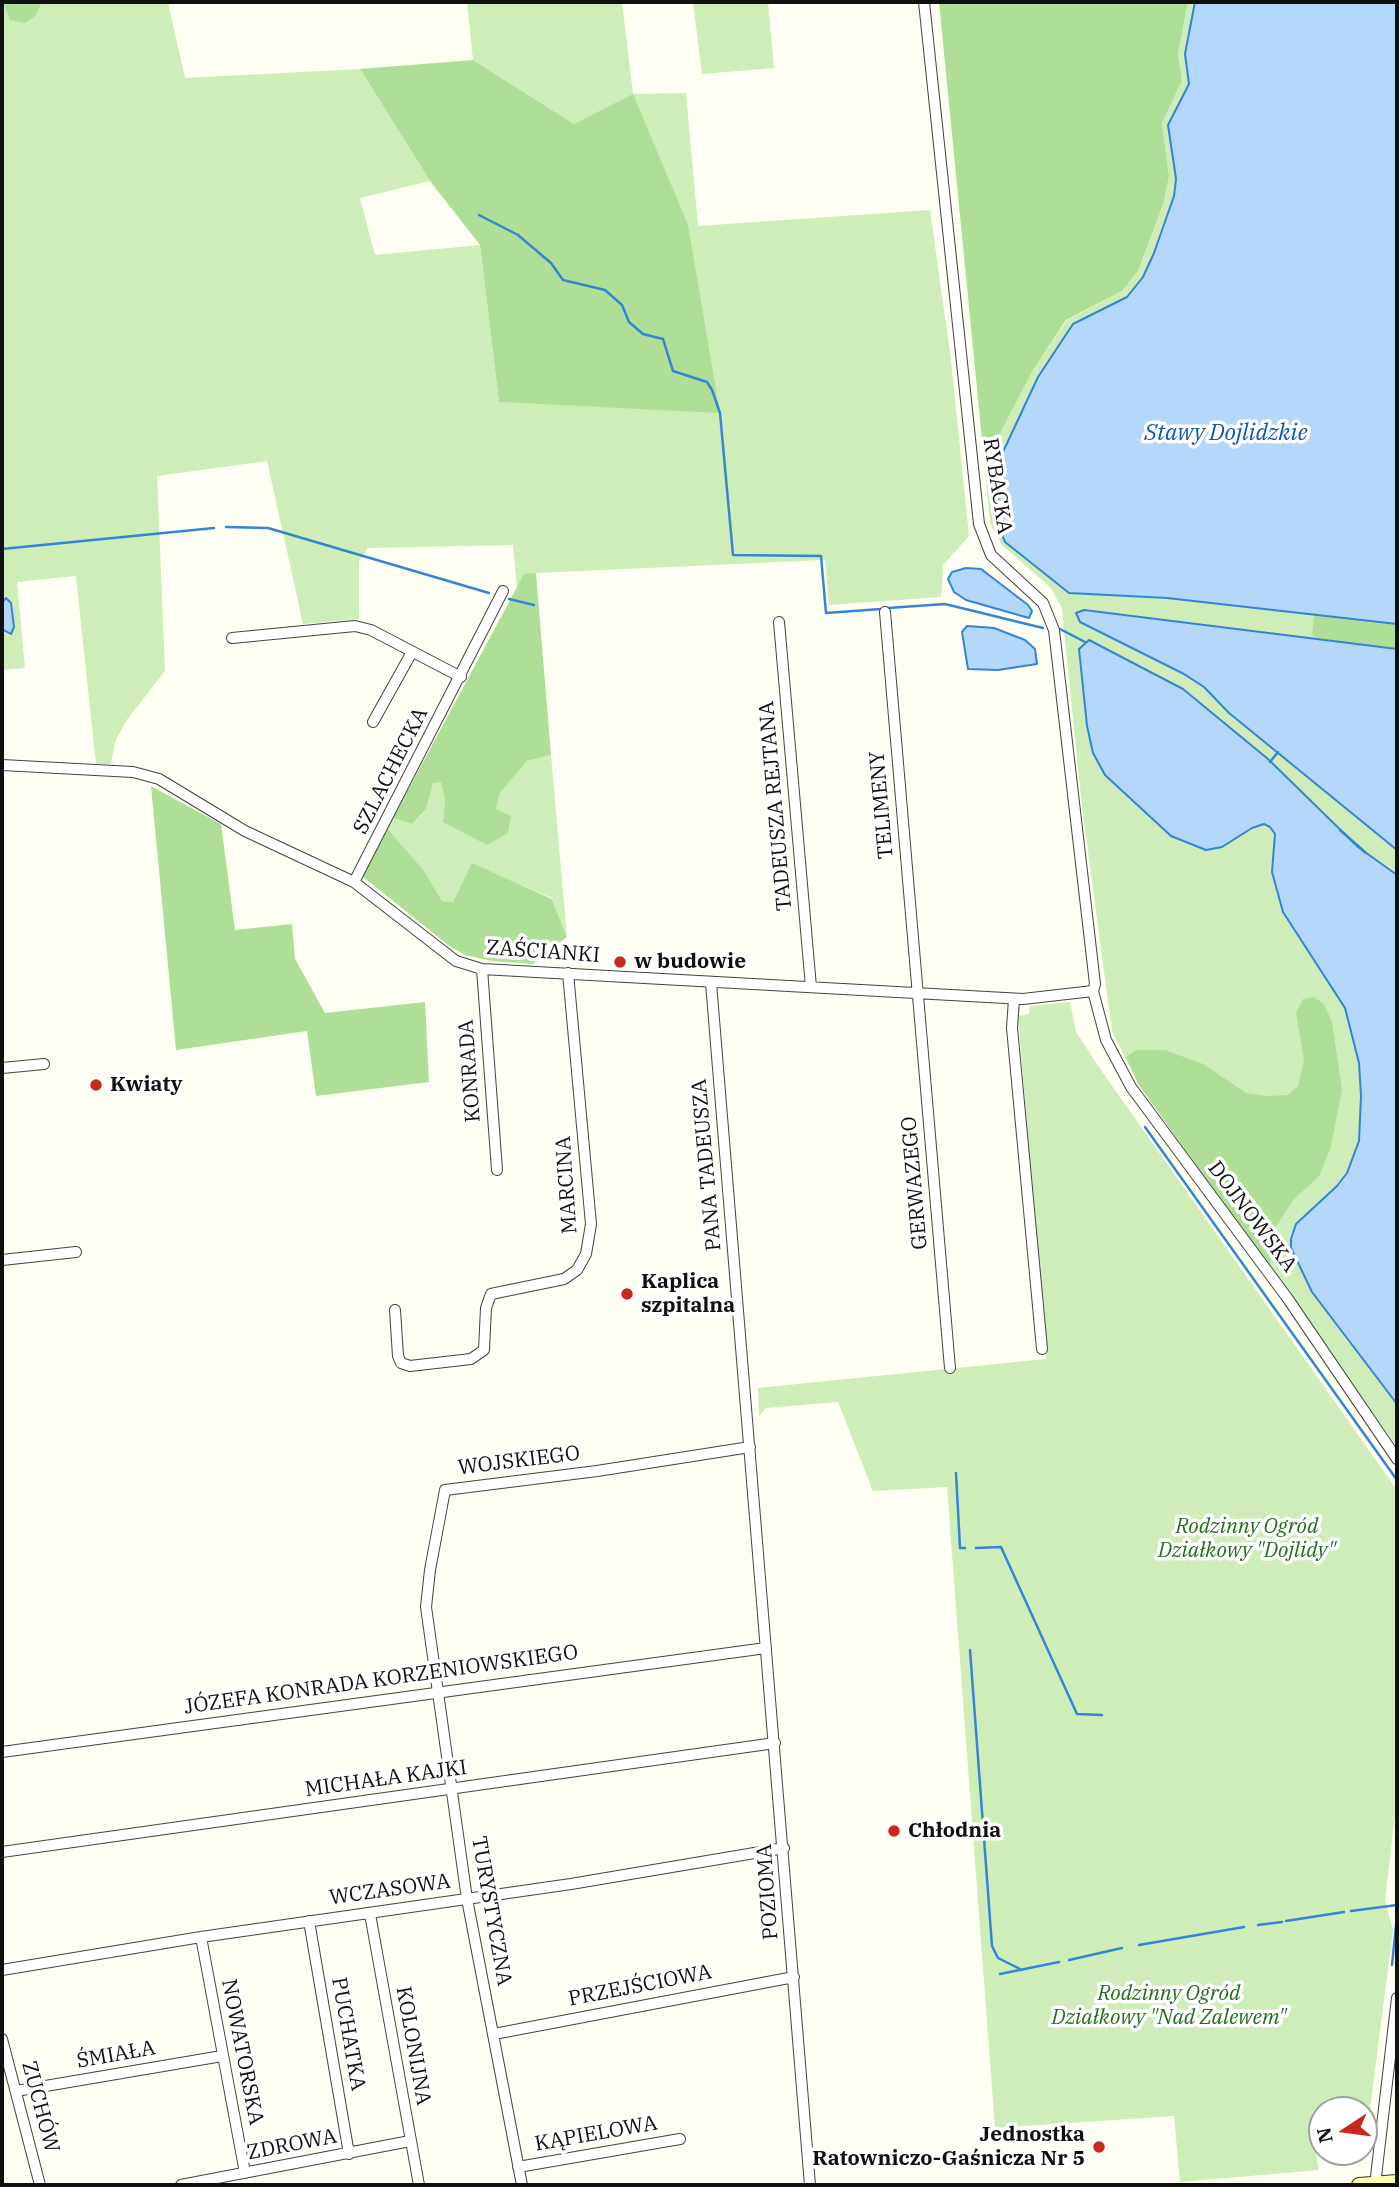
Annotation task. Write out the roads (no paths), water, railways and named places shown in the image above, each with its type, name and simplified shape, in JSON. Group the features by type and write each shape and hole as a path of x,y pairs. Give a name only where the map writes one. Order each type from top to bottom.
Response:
{"street":[{"name":"RYBACKA","path":"925,2 979,524 983,541 991,555 1043,603 1054,630 1096,984 1093,991"},
{"name":"SZLACHECKA","path":"354,882 503,591"},
{"name":"TELIMENY","path":"885,612 918,994"},
{"name":"TADEUSZA REJTANA","path":"779,622 811,987"},
{"path":"232,638 355,626 371,630 461,677"},
{"name":"SZLACHECKA","path":"373,722 412,652"},
{"name":"ZAŚCIANKI","path":"2,765 133,772 159,779 245,831 354,882 456,961 482,969 1014,999 1093,991"},
{"name":"KONRADA","path":"482,969 497,1171"},
{"name":"MARCINA","path":"395,1310 398,1356 401,1363 410,1366 471,1359 484,1350 486,1308 491,1294 564,1279 578,1270 586,1254 592,1224 568,973"},
{"name":"PANA TADEUSZA","path":"711,983 761,1596"},
{"name":"DOJNOWSKA","path":"1093,991 1106,1040 1131,1087 1288,1299 1397,1459"},
{"name":"GERWAZEGO","path":"918,994 950,1368"},
{"path":"1014,999 1012,1028 1042,1349"},
{"path":"2,1068 44,1063"},
{"path":"2,1260 76,1252"},
{"name":"WOJSKIEGO","path":"431,1642 427,1588 445,1490 750,1447"},
{"name":"POZIOMA","path":"761,1596 810,2185"},
{"name":"TURYSTYCZNA","path":"431,1642 467,1899 522,2185"},
{"name":"JÓZEFA KONRADA KORZENIOWSKIEGO","path":"2,1752 766,1648"},
{"name":"MICHAŁA KAJKI","path":"2,1852 775,1743"},
{"name":"WCZASOWA","path":"2,1970 783,1848"},
{"name":"KOLONIJNA","path":"370,1914 419,2185"},
{"name":"PUCHATKA","path":"309,1921 349,2154"},
{"name":"NOWATORSKA","path":"201,1937 245,2173"},
{"name":"PRZEJŚCIOWA","path":"494,2034 794,1977"},
{"path":"1376,2184 1397,1998"},
{"name":"ZUCHÓW","path":"2,2039 40,2185"},
{"name":"ŚMIAŁA","path":"16,2091 222,2056"},
{"name":"KĄPIELOWA","path":"519,2167 680,2139"},
{"name":"ZDROWA","path":"181,2185 410,2141"},
{"path":"1359,2185 1397,2182"}],"water":[{"name":"Stawy Dojlidzkie","path":"1195,2 1397,2 1397,624 1167,598 1069,593 1005,542 1002,535 995,469 1038,377 1073,324 1127,297 1143,277 1154,253 1174,196 1176,179 1168,125 1189,84 1185,54"},
{"path":"966,568 981,569 1028,605 1032,611 1029,618 966,600 954,592 948,579 952,572"},
{"path":"6,598 11,603 14,627 11,634 2,629 2,603"},
{"path":"1084,610 1397,649 1397,850 1229,713 1204,687 1184,674 1080,622 1076,613"},
{"path":"967,626 994,628 1025,640 1035,649 1037,664 998,670 968,669 962,632"},
{"path":"1089,640 1183,689 1268,759 1358,847 1397,875 1397,1404 1312,1292 1291,1248 1296,1224 1337,1186 1347,1173 1359,1141 1361,1096 1359,1063 1345,1008 1283,912 1272,872 1275,834 1264,824 1252,828 1222,847 1206,850 1171,836 1105,775 1093,753 1087,726 1079,649"}],"waterway":[{"path":"479,215 518,235 551,263 563,280 605,290 622,305 629,322 643,334 663,339 673,371 707,382 720,413 733,555 821,556 826,613 881,609"},
{"path":"226,527 268,528 489,593"},
{"path":"2,549 214,528"},
{"path":"509,599 534,605"},
{"path":"888,608 945,604 1043,628"},
{"path":"1060,629 1085,642"},
{"path":"1270,762 1278,752"},
{"path":"1340,830 1366,853"},
{"path":"1145,1127 1397,1480"},
{"path":"956,1473 960,1548 965,1548"},
{"path":"976,1548 1001,1547 1077,1714 1102,1715"},
{"path":"970,1650 992,1946 998,1958 1022,1970"},
{"path":"1351,1911 1397,1905"},
{"path":"1286,1921 1344,1912"},
{"path":"1392,1965 1397,1915"},
{"path":"1258,1925 1282,1922"},
{"path":"1139,1945 1244,1927"},
{"path":"1069,1960 1122,1948"},
{"path":"1000,1974 1059,1962"}],"place":[{"name":"w budowie","path":"620,962"},
{"name":"Kwiaty","path":"96,1085"},
{"name":"Kaplica szpitalna","path":"627,1294"},
{"name":"Chłodnia","path":"894,1831"},
{"name":"Jednostka Ratowniczo-Gaśnicza Nr 5","path":"1099,2147"}],"park label":[{"name":"Rodzinny Ogród Działkowy \"Dojlidy\"","path":"1247,1539"},
{"name":"Rodzinny Ogród Działkowy \"Nad Zalewem\"","path":"1169,2006"}]}
